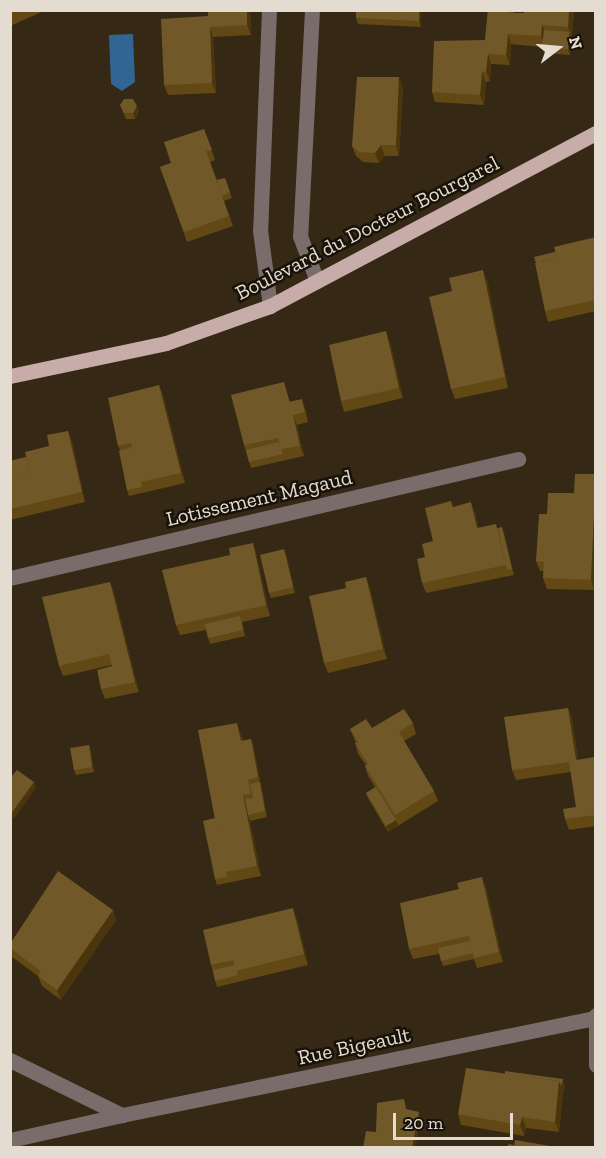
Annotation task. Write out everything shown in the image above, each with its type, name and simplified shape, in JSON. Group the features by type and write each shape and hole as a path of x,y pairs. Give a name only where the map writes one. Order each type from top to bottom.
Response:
{"main road":[{"name":"Boulevard du Docteur Bourgarel","path":"10,376 166,343 270,306 596,133"}],"street":[{"path":"269,10 260,230 270,306"},
{"path":"312,10 300,236 317,281"},
{"name":"Lotissement Magaud","path":"10,578 518,459"},
{"path":"595,1016 596,1065"},
{"name":"Rue Bigeault","path":"10,1140 595,1016"},
{"path":"10,1060 122,1115"}],"water":[{"path":"133,34 135,82 122,91 111,84 109,35"}],"building":[{"path":"208,10 247,10 247,25 210,27 212,83 164,85 161,19 208,16"},
{"path":"356,10 419,10 419,21 356,18"},
{"path":"488,10 524,13 524,10 569,10 568,27 542,25 541,36 508,34 506,55 488,54 486,71 482,72 480,95 432,92 434,41 485,40"},
{"path":"544,30 569,32 568,49 542,47"},
{"path":"357,77 399,77 396,145 381,145 375,153 359,152 352,146"},
{"path":"124,99 133,99 137,106 133,113 124,113 120,105"},
{"path":"204,129 212,150 206,151 229,216 184,232 160,167 171,163 164,142"},
{"path":"225,178 230,192 222,196 217,180"},
{"path":"596,237 596,291 593,292 595,300 545,311 535,263 557,258 554,247"},
{"path":"555,252 557,258 536,263 534,257"},
{"path":"483,270 505,377 451,389 429,297 452,291 449,278"},
{"path":"386,331 399,388 341,401 329,345"},
{"path":"284,382 289,402 302,399 305,412 293,415 300,446 281,449 278,438 244,445 231,395"},
{"path":"159,385 181,473 140,482 131,443 118,446 108,398"},
{"path":"68,431 82,492 10,509 10,476 30,472 25,452 49,446 47,435"},
{"path":"279,442 283,454 249,462 246,450"},
{"path":"132,447 142,487 127,490 119,451"},
{"path":"26,457 30,472 10,476 10,461"},
{"path":"575,474 596,474 591,580 543,578 544,562 536,561 539,514 547,514 548,493 574,493"},
{"path":"451,501 453,507 471,502 477,528 496,524 506,565 422,583 417,559 425,557 422,544 433,541 425,508"},
{"path":"502,527 512,569 507,570 498,528"},
{"path":"253,543 266,605 176,625 162,570 230,555 229,548"},
{"path":"284,549 293,587 269,593 260,555"},
{"path":"366,577 383,649 324,663 309,596 346,588 345,582"},
{"path":"110,582 135,682 101,689 97,670 112,666 109,654 59,666 42,597"},
{"path":"240,616 243,630 208,638 205,624"},
{"path":"568,708 576,760 596,757 596,815 565,819 563,809 576,807 569,762 512,770 504,717"},
{"path":"404,709 413,723 399,732 434,791 395,815 365,766 368,764 355,743 358,742 350,729 366,719 372,728"},
{"path":"237,723 241,741 251,739 258,777 248,780 251,794 243,795 257,866 225,872 198,730"},
{"path":"89,745 92,767 74,770 70,748"},
{"path":"17,770 34,782 11,814 10,778"},
{"path":"260,782 265,811 248,815 245,799 253,798 250,784"},
{"path":"376,787 396,820 386,826 366,793"},
{"path":"215,818 227,877 215,879 203,821"},
{"path":"58,871 113,910 57,990 38,976 41,971 10,948 10,944"},
{"path":"482,877 499,952 474,958 469,936 409,949 400,903 459,889 457,883"},
{"path":"293,908 304,954 236,971 233,960 211,965 203,930"},
{"path":"470,941 473,953 441,961 438,948"},
{"path":"235,965 238,975 215,981 213,970"},
{"path":"466,1068 559,1081 555,1122 522,1117 520,1125 458,1114"},
{"path":"505,1071 563,1079 561,1086 559,1081 505,1074"},
{"path":"404,1099 406,1109 419,1112 412,1148 363,1148 366,1131 376,1132 377,1103"},
{"path":"515,1140 562,1148 514,1148"},
{"path":"509,1144 514,1145 514,1148 505,1148"}]}
